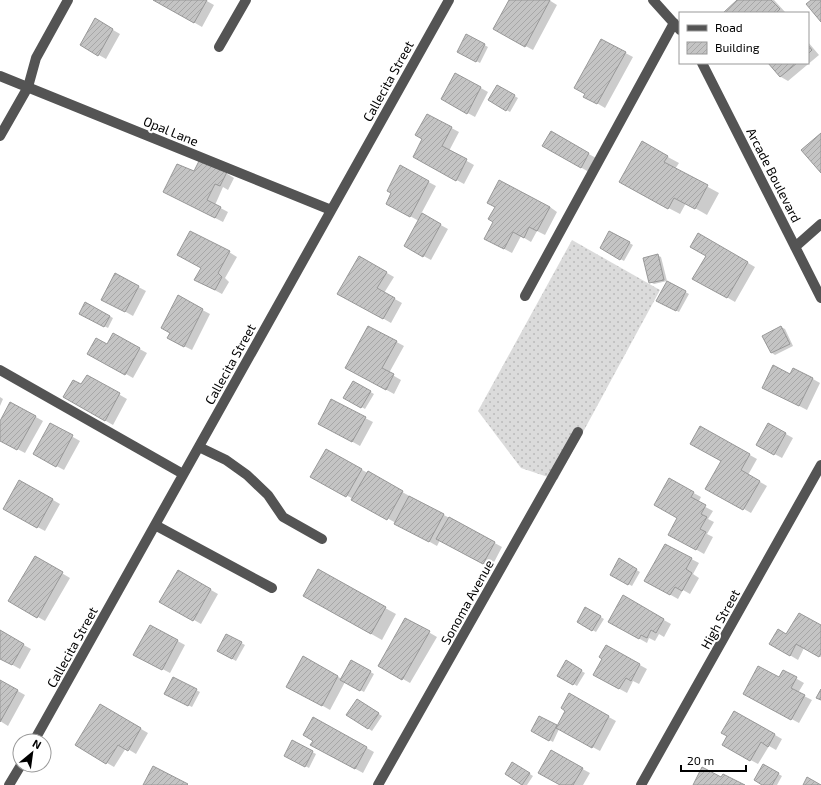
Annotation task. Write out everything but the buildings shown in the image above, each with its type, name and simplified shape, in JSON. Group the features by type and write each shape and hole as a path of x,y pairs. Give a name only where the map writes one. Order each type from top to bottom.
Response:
{"street":[{"path":"0,136 28,87 36,58 68,0"},
{"path":"219,47 246,0"},
{"name":"Callecita Street","path":"38,733 449,0"},
{"path":"525,296 677,27 653,0"},
{"name":"Arcade Boulevard","path":"703,64 821,298"},
{"name":"Opal Lane","path":"0,76 331,210"},
{"path":"795,247 821,224"},
{"path":"0,370 184,474"},
{"name":"Sonoma Avenue","path":"378,785 578,432"},
{"path":"199,447 226,460 247,475 268,495 283,517 322,539"},
{"name":"High Street","path":"641,785 821,465"},
{"path":"155,525 272,588"},
{"path":"10,785 17,773"}],"shaded area":[{"path":"572,240 660,290 557,480 521,468 478,411"}]}
